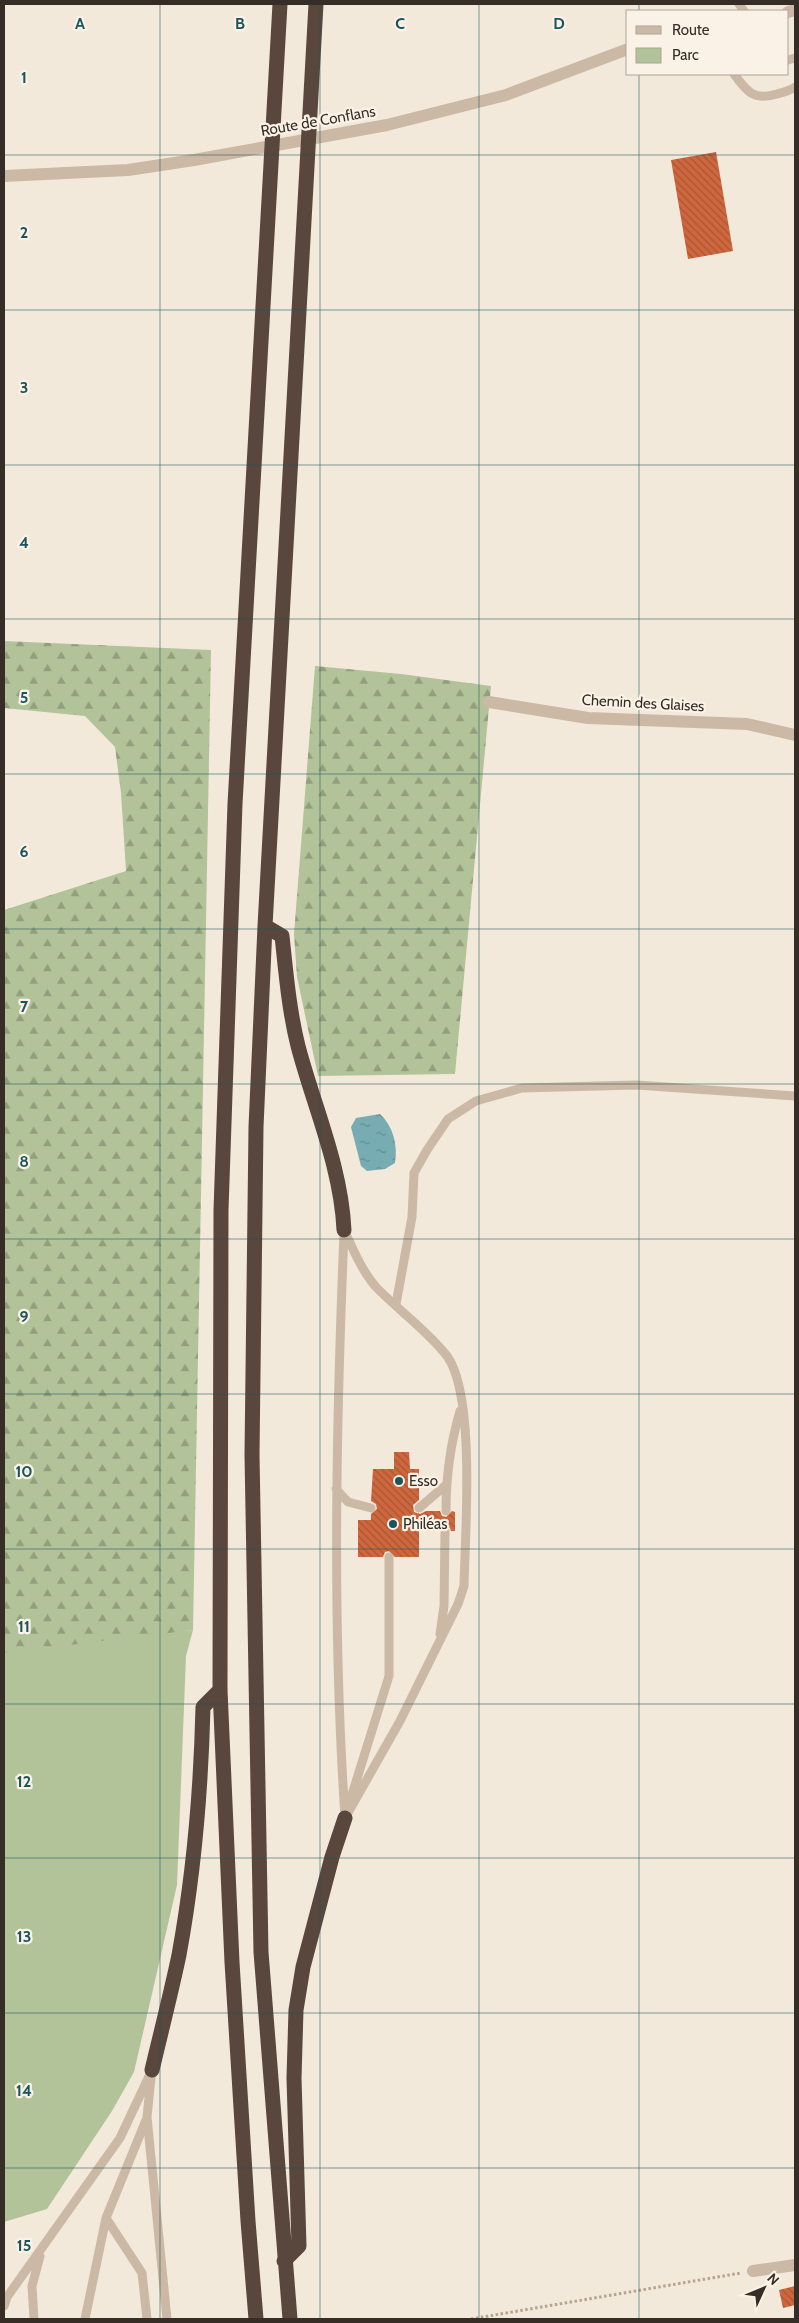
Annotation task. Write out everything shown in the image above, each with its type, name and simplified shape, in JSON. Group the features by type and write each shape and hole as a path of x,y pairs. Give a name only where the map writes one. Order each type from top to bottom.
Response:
{"highway":[{"path":"256,2319 232,1962 220,1690 221,1210 234,814 280,4"},
{"path":"290,2319 261,1952 252,1455 256,1127 265,926 316,4"},
{"path":"265,926 282,936 288,996 298,1045 340,1184 344,1230"},
{"path":"152,2070 186,1911 201,1780 203,1707 220,1690"},
{"path":"284,2261 299,2246 294,2078 296,2010 303,1967 332,1857 345,1818"}],"street":[{"name":"Route de Conflans","path":"4,176 128,170 194,160 387,124 506,95 626,50"},
{"name":"Chemin des Glaises","path":"489,702 588,718 747,724 795,735"},
{"path":"753,2271 795,2265"}],"lane":[{"path":"735,75 752,95 764,98 795,87"},
{"path":"396,1304 412,1216 414,1173 448,1119 476,1101 522,1088 636,1085 795,1096"},
{"path":"344,1230 356,1256 375,1286 396,1304 447,1357 457,1378 462,1403 466,1450 464,1586 458,1604 400,1721 345,1818"},
{"path":"344,1230 337,1402 336,1489 338,1691 345,1818"},
{"path":"446,1511 446,1485 450,1449 462,1403"},
{"path":"419,1508 446,1485"},
{"path":"336,1489 348,1502 371,1508"},
{"path":"439,1644 444,1606 445,1531"},
{"path":"345,1818 389,1676 389,1557"},
{"path":"152,2070 147,2118 167,2319"},
{"path":"4,2306 7,2297 120,2138 152,2070"},
{"path":"85,2319 106,2218 147,2118"},
{"path":"106,2218 142,2273 147,2319"},
{"path":"34,2319 32,2286 41,2250"}],"path":[{"path":"471,2319 753,2271"}],"green space":[{"path":"4,641 211,650 193,1630 4,1653 4,910 126,871 121,793 115,747 85,716 4,708"},
{"path":"315,666 401,674 491,686 455,1074 318,1076 297,977 294,934"},
{"path":"193,1630 186,1656 177,1885 134,2072 112,2111 47,2209 4,2222 4,1650 69,1640"}],"water":[{"path":"380,1114 388,1124 393,1136 396,1149 395,1163 385,1169 367,1171 361,1166 351,1127 356,1118"}],"building":[{"path":"716,152 733,251 688,259 671,160"},
{"path":"394,1452 409,1452 410,1469 419,1469 419,1500 413,1505 414,1512 420,1514 426,1511 440,1511 442,1516 446,1517 452,1511 455,1512 455,1531 451,1531 446,1525 442,1526 439,1531 419,1531 419,1557 395,1557 389,1551 385,1552 383,1557 358,1557 358,1520 371,1520 371,1514 377,1509 376,1504 371,1501 373,1469 394,1469"},
{"path":"795,2286 795,2305 783,2308 779,2290"}],"place":[{"name":"Esso","path":"399,1481"},
{"name":"Philéas","path":"393,1524"}]}
